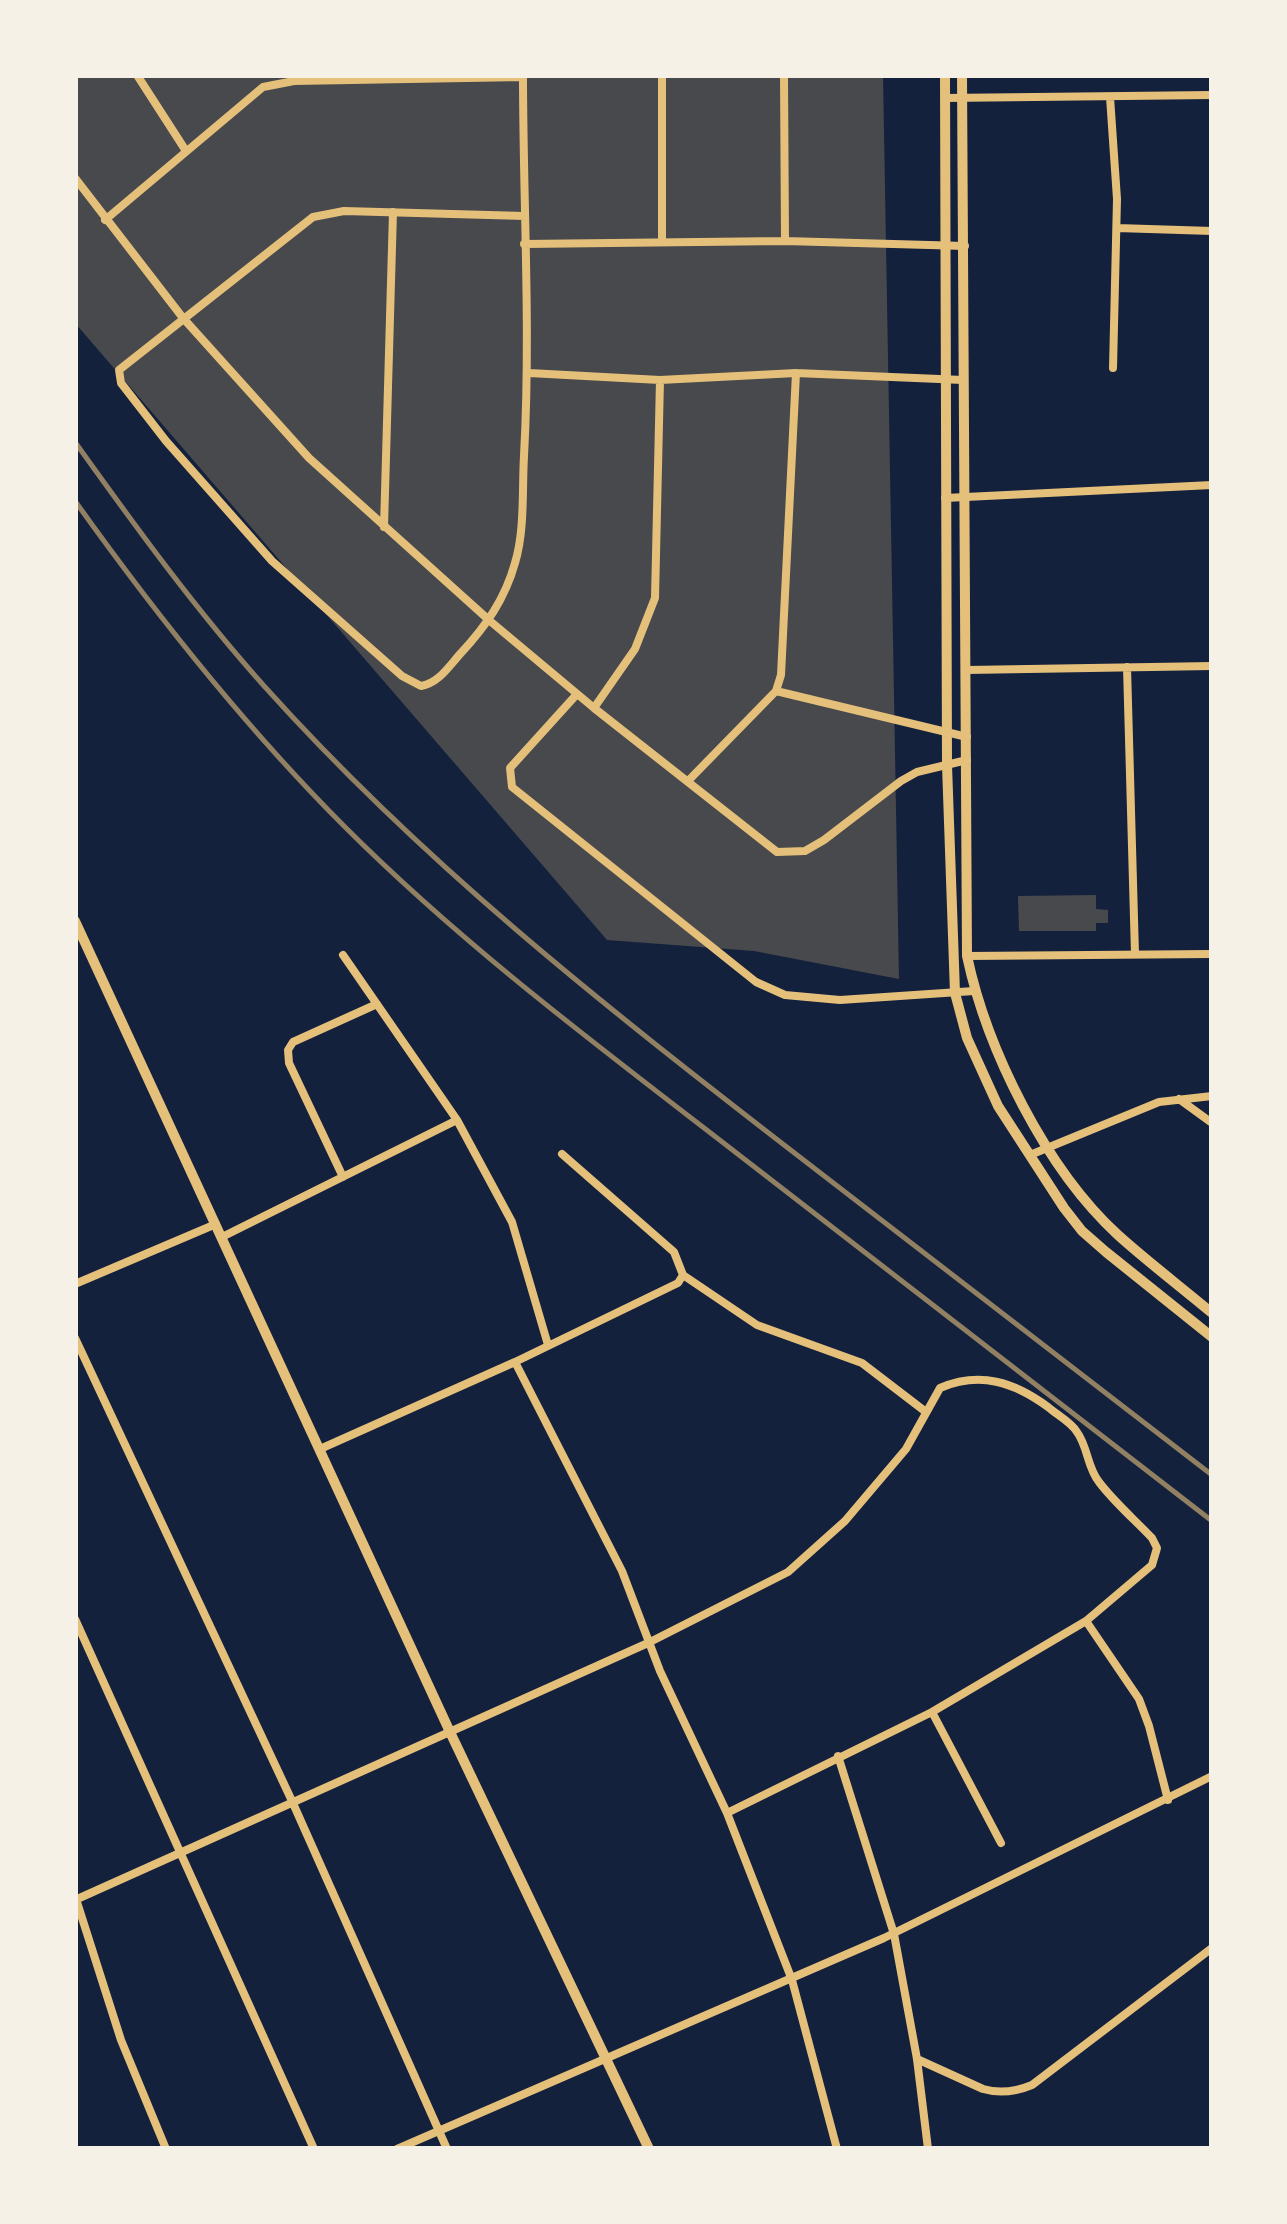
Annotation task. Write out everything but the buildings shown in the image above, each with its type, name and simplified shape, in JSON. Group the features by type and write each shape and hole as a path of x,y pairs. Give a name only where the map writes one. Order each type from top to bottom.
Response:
{"street":[{"path":"137,75 186,151"},
{"path":"263,75 263,87"},
{"path":"662,75 662,242"},
{"path":"784,75 785,241"},
{"path":"945,75 946,732 955,992 968,1038 998,1106 1082,1232 1212,1337"},
{"path":"962,75 967,956 974,992 1016,1094 1091,1206 1116,1234 1212,1313"},
{"path":"106,220 263,87 294,81 523,76 528,373 516,560 490,621 438,680 421,686 402,676 290,580 166,441 120,384 120,370 313,218 344,211 525,216"},
{"path":"945,98 1212,95"},
{"path":"1110,96 1116,228 1113,368"},
{"path":"75,178 183,318 309,458 490,621 777,852 805,851 917,772 967,760"},
{"path":"384,528 393,212"},
{"path":"1116,228 1212,230"},
{"path":"524,244 785,241 964,246"},
{"path":"528,373 660,380 796,373 963,380"},
{"path":"688,782 776,691 784,660 796,373"},
{"path":"594,708 635,649 656,598 660,380"},
{"path":"945,498 1212,486"},
{"path":"967,670 1212,666"},
{"path":"1127,668 1135,954"},
{"path":"776,691 967,737"},
{"path":"578,694 510,768 512,788 756,982 785,995 840,1000 974,992"},
{"path":"75,921 450,1732 648,2149"},
{"path":"967,956 1212,954"},
{"path":"343,955 457,1120 520,1244 548,1345"},
{"path":"343,1176 290,1063 288,1050 293,1042 377,1004"},
{"path":"1030,1155 1159,1102 1212,1096"},
{"path":"1178,1098 1212,1124"},
{"path":"222,1237 457,1120"},
{"path":"562,1154 674,1252 683,1275 756,1325 862,1363 926,1412"},
{"path":"75,1284 216,1224"},
{"path":"320,1449 654,1296 683,1275"},
{"path":"75,1338 292,1801 447,2149"},
{"path":"516,1362 615,1556 648,1643 727,1813 792,1980 837,2149"},
{"path":"166,2149 121,2040 75,1899 648,1643 788,1572 819,1547 906,1449 940,1388 1000,1380 1026,1391 1078,1433 1088,1464 1101,1485 1158,1548 1146,1573 1086,1622 932,1712 727,1813"},
{"path":"75,1620 314,2149"},
{"path":"1086,1622 1139,1699 1150,1726 1168,1800"},
{"path":"932,1712 1001,1843"},
{"path":"838,1756 894,1934 917,2059 928,2149"},
{"path":"398,2149 894,1934 1212,1776"},
{"path":"917,2059 992,2092 1021,2090 1212,1948"}],"railway":[{"path":"75,442 239,658 325,752 451,872 650,1040 1212,1475"},
{"path":"75,501 237,710 390,871 582,1033 1212,1521"}]}
